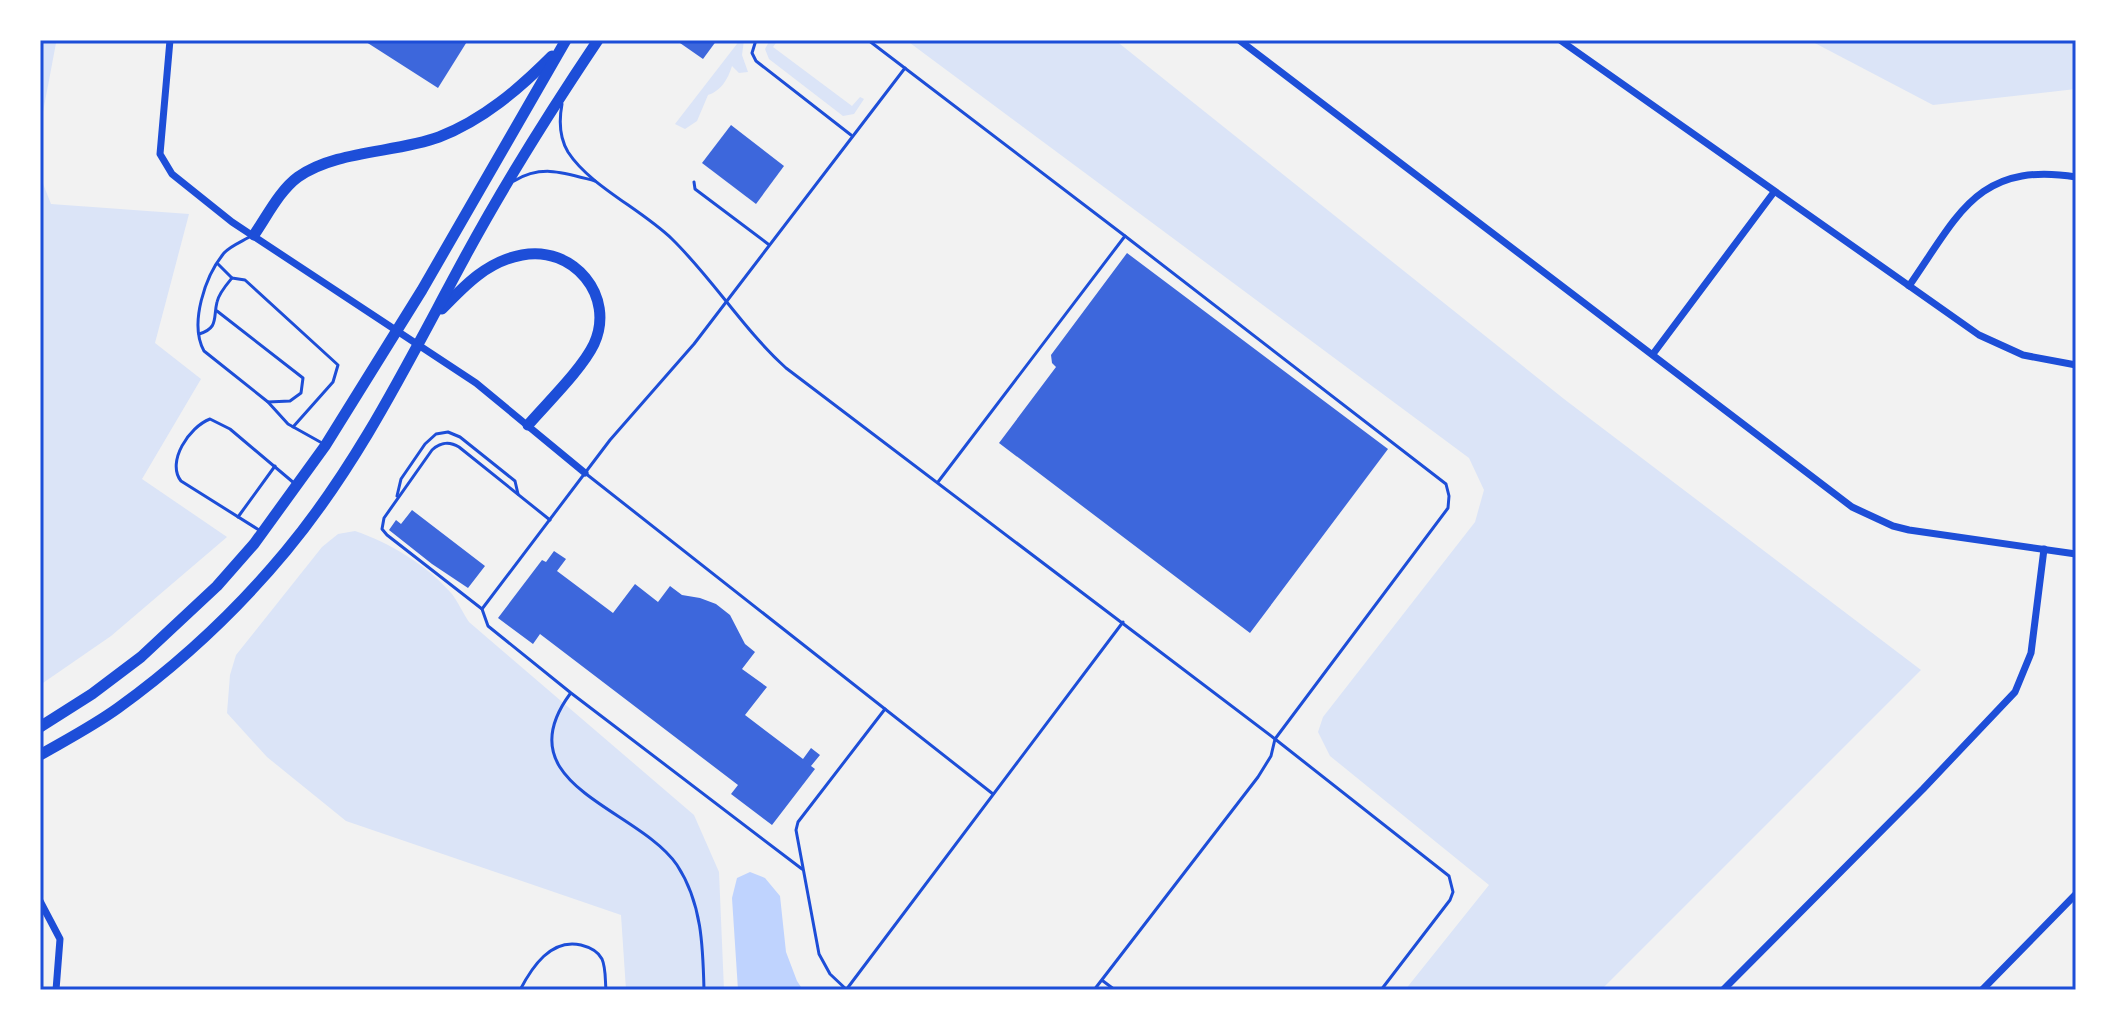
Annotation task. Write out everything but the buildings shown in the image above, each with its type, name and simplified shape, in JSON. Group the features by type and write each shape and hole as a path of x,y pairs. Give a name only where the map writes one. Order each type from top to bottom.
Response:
{"highway":[{"path":"40,755 96,723 161,676 215,626 286,551 350,464 420,346 466,255 506,186 598,40"},
{"path":"254,235 299,177 331,163 426,141 465,125 507,97 565,42"},
{"path":"40,727 92,694 160,641 217,586 263,532 326,445 565,42"},
{"path":"433,318 478,275 512,258 539,254 556,257 583,273 598,299 600,317 594,344 528,425"}],"street":[{"path":"170,40 160,154 172,174 232,222 476,383 585,473"},
{"path":"1239,40 1865,514 1909,530 2076,554"},
{"path":"1560,40 1979,335 2023,355 2076,365"},
{"path":"1909,286 1966,205 1979,192 2001,181 2025,175 2076,177"},
{"path":"1653,354 1774,192"},
{"path":"1723,990 2015,692 2031,653 2044,549"},
{"path":"1982,990 2076,894"},
{"path":"40,901 60,939 56,990"}],"lane":[{"path":"756,40 752,57 853,136"},
{"path":"868,40 1446,484 1449,496 1448,508 1275,739 1271,756 1258,777 1094,990"},
{"path":"482,609 625,422 688,352 905,68"},
{"path":"563,92 561,132 568,151 595,181 631,204 674,240 765,349 786,368 1123,622 1449,876 1452,883 1450,900 1381,990"},
{"path":"506,186 524,175 541,170 558,171 595,181"},
{"path":"694,182 695,189 770,244"},
{"path":"254,235 225,251 205,288 197,323 204,351 268,402 293,427 326,445"},
{"path":"938,482 1125,236"},
{"path":"218,264 232,278 245,280 338,365 333,382 293,427"},
{"path":"199,334 210,331 216,321 217,301 232,278"},
{"path":"217,311 303,378 301,393 290,401 268,402"},
{"path":"263,532 181,481 174,466 191,434 202,422 210,419 230,429 297,485"},
{"path":"397,500 401,479 425,444 436,434 448,432 460,437 515,481 518,494"},
{"path":"550,520 449,442 441,443 432,450 384,518 382,531 482,609 488,626 571,693 802,869"},
{"path":"238,517 275,466"},
{"path":"585,473 993,794"},
{"path":"885,709 798,822 795,836 819,954 830,974 846,990 1123,622"},
{"path":"571,693 555,719 552,734 552,749 557,764 585,794 648,835 676,864 691,890 699,920 704,990"},
{"path":"520,990 537,961 569,944 586,947 599,955 604,967 606,990"},
{"path":"1103,981 1115,990"}],"shaded area":[{"path":"740,40 744,40 742,55 748,72 739,73 732,66 723,84 708,95 697,121 685,129 675,124"},
{"path":"770,40 778,40 773,47 852,106 860,97 864,99 854,114 843,116 769,59 765,49"},
{"path":"906,40 1115,40 1564,399 1921,670 1601,990 1405,990 1489,885 1330,756 1318,732 1323,717 1475,522 1484,490 1469,458"},
{"path":"1809,40 2076,40 2076,89 1933,105"},
{"path":"40,43 56,43 40,128"},
{"path":"40,176 51,204 189,214 155,343 201,379 142,479 227,537 111,636 40,685"},
{"path":"355,531 420,564 452,594 469,622 694,815 719,872 724,990 626,990 621,915 346,821 267,757 227,713 230,675 236,655 322,547 338,534"}],"water":[{"path":"750,872 765,878 780,896 786,952 803,990 738,990 732,898 737,878"}]}
